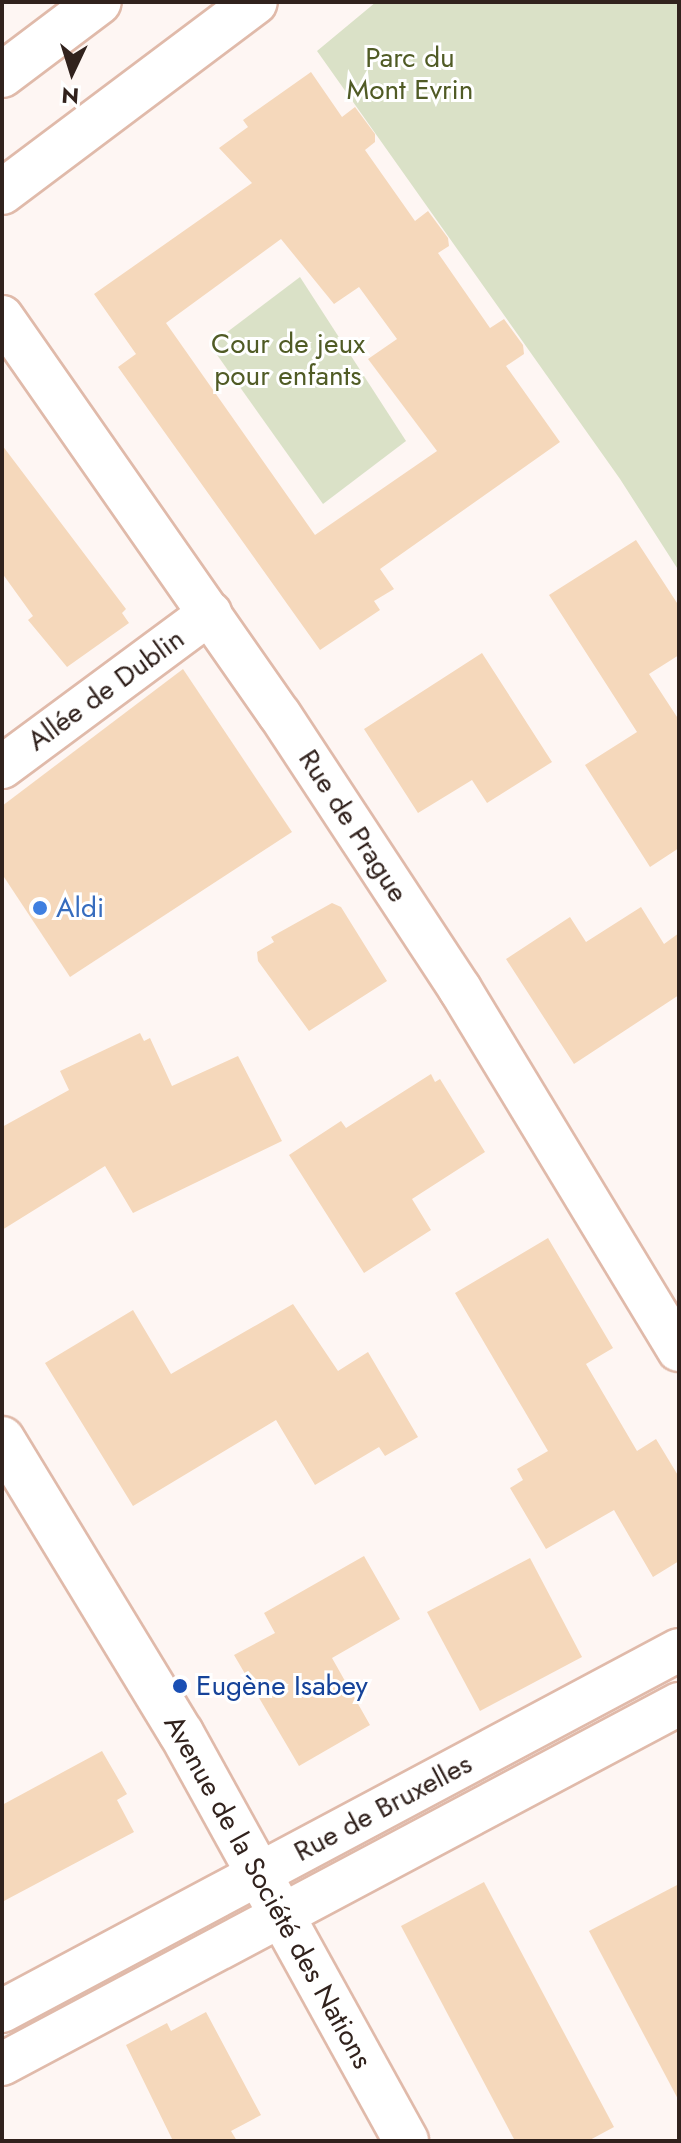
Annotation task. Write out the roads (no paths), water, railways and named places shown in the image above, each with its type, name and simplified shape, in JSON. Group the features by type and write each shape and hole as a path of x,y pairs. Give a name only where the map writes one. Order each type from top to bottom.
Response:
{"street":[{"path":"2,75 99,2"},
{"path":"2,192 255,2"},
{"name":"Rue de Prague","path":"2,317 210,613 460,989 679,1350"},
{"name":"Allée de Dublin","path":"2,767 210,613"},
{"name":"Avenue de la Société des Nations","path":"2,1439 261,1872 406,2141"},
{"name":"Rue de Bruxelles","path":"2,2011 679,1650"},
{"name":"Rue de Bruxelles","path":"2,2064 679,1704"}],"place":[{"name":"Aldi","path":"40,908"},
{"name":"Eugène Isabey","path":"180,1686"}],"park label":[{"name":"Parc du Mont Evrin","path":"410,74"},
{"name":"Cour de jeux pour enfants","path":"288,360"}]}
